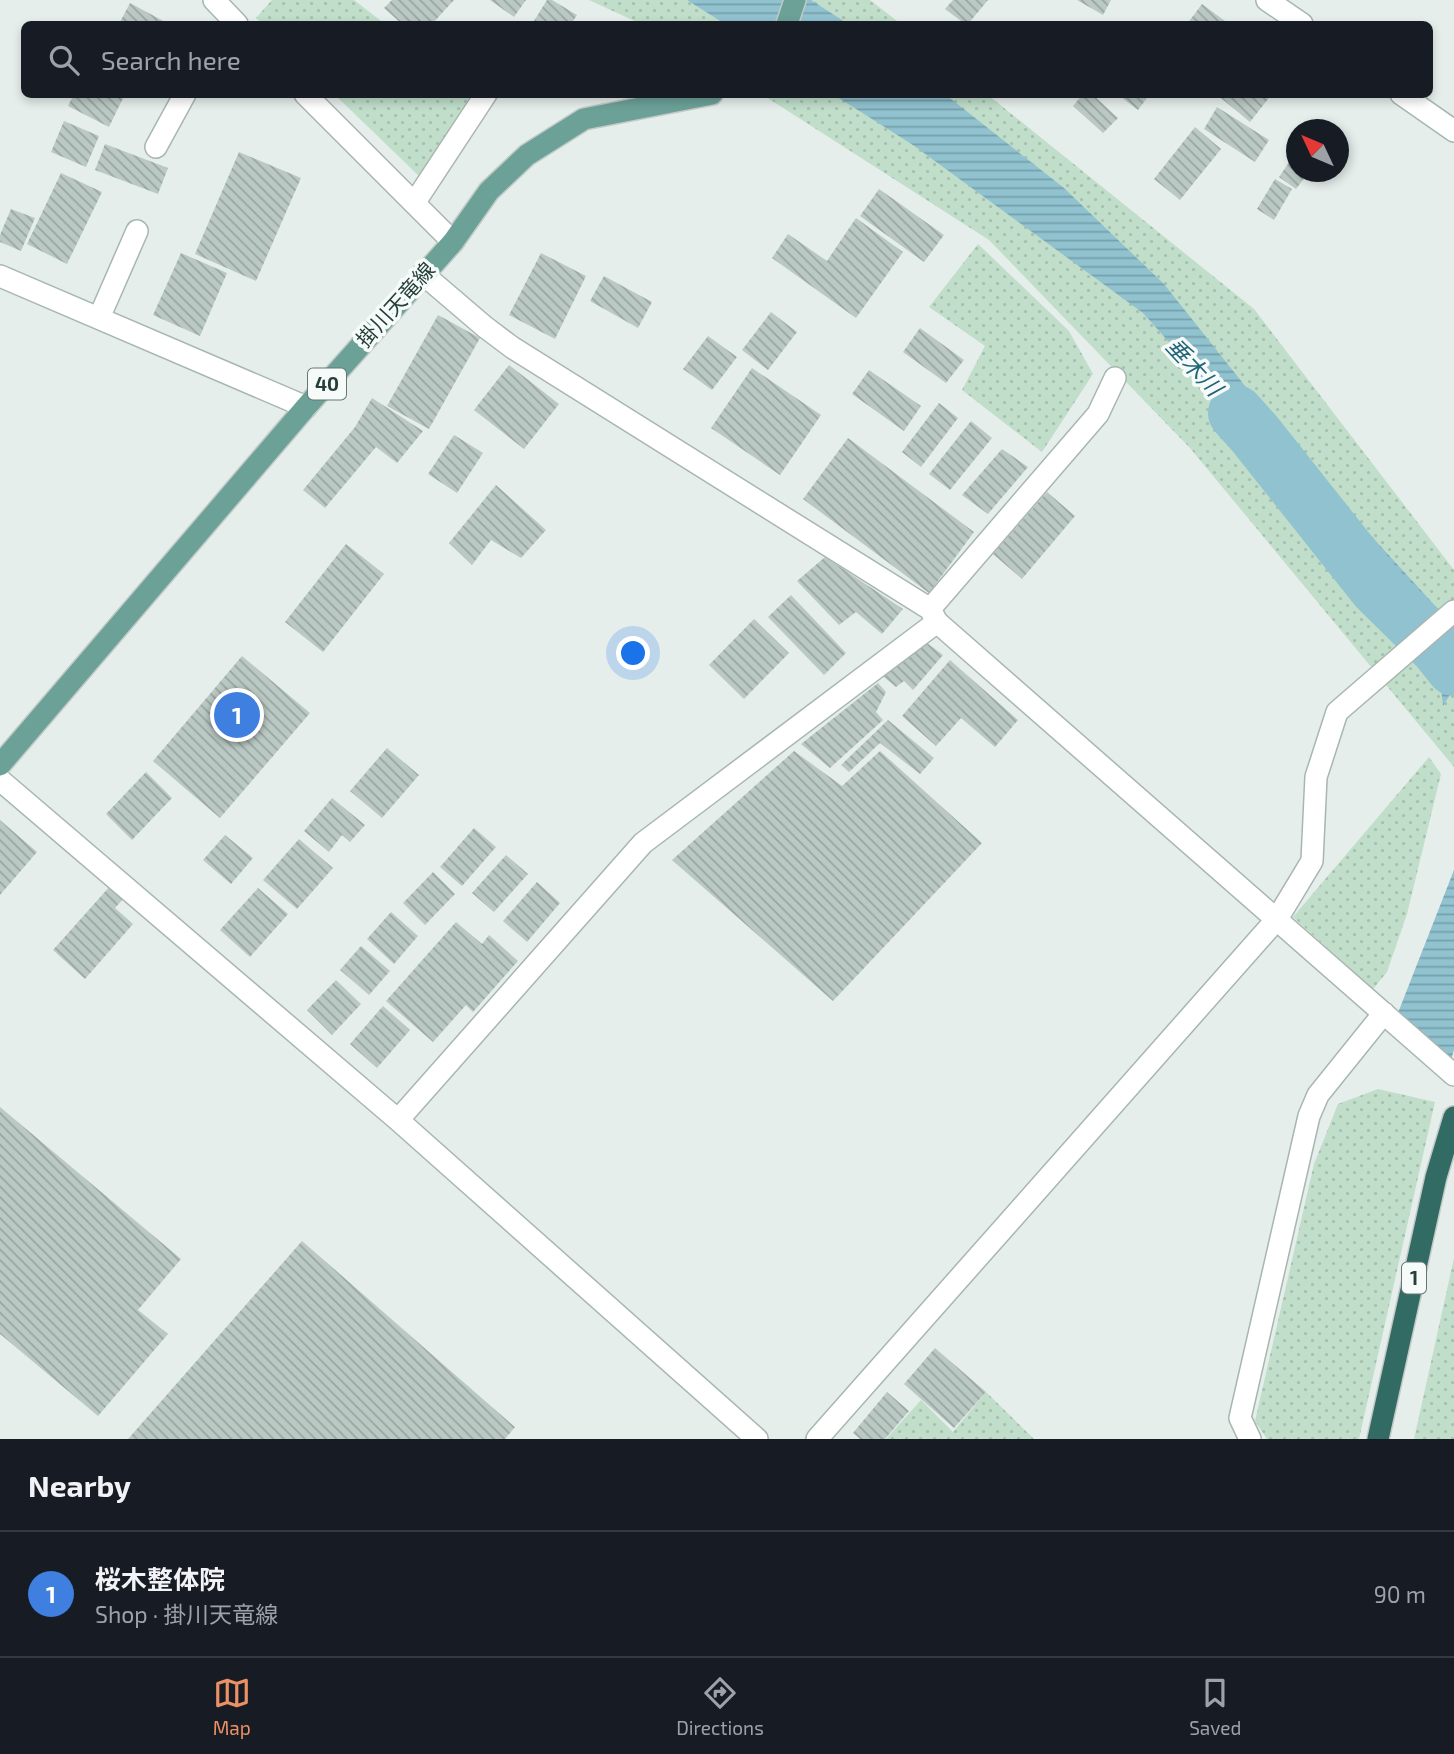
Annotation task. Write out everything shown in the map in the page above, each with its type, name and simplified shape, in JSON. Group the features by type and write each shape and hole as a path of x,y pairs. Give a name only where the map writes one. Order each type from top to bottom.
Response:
{"highway":[{"name":"1","path":"1378,1439 1436,1177 1454,1117"}],"main road":[{"path":"788,21 795,0"},
{"name":"掛川天竜線","path":"0,765 306,407 453,242 489,191 527,155 584,119 692,98"}],"street":[{"path":"1267,0 1298,21"},
{"path":"156,147 183,98"},
{"path":"309,98 453,242"},
{"path":"415,202 482,98"},
{"path":"1407,98 1454,131"},
{"path":"99,318 138,232"},
{"path":"423,274 513,348 933,616 1454,1075"},
{"path":"0,276 306,407"},
{"path":"398,1120 643,843 933,616 1098,414 1115,378"},
{"path":"817,1439 1277,919 1312,861 1316,777 1337,712 1454,611"},
{"path":"0,780 398,1120 757,1439"},
{"path":"1250,1439 1240,1418 1309,1116 1318,1095 1384,1013"}],"green space":[{"path":"272,0 354,0 381,21 260,21 256,18"},
{"path":"589,0 870,0 897,21 634,21"},
{"path":"338,98 469,98 419,176"},
{"path":"768,98 992,98 1254,309 1454,570 1454,767 1190,448 989,240"},
{"path":"978,244 1069,331 1093,374 1042,452 962,390 985,346 929,307"},
{"path":"1429,757 1441,774 1407,914 1387,972 1373,989 1293,917"},
{"path":"1378,1089 1435,1102 1359,1439 1267,1439 1255,1421 1314,1164 1338,1104"},
{"path":"1454,1258 1454,1439 1414,1439"},
{"path":"986,1392 1034,1439 886,1439 921,1400 953,1432"}],"water":[{"path":"687,0 811,0 843,21 720,21"},
{"path":"839,98 950,98 1064,188 1164,284 1320,480 1450,622 1454,621 1454,688 1443,706 1438,658 1284,471 1143,313 913,145"},
{"path":"1454,870 1454,1050 1448,1070 1394,1023"}],"building":[{"path":"392,0 454,0 435,21 399,21 384,8"},
{"path":"490,0 526,0 514,17"},
{"path":"547,0 552,0 577,15 573,21 534,21"},
{"path":"953,0 988,0 970,21 961,21 945,9"},
{"path":"1077,0 1111,0 1103,15"},
{"path":"130,3 163,21 121,21"},
{"path":"1202,4 1225,21 1189,21"},
{"path":"72,98 123,98 109,127 68,106"},
{"path":"1080,98 1096,98 1118,118 1103,133 1073,106"},
{"path":"1122,98 1147,98 1138,110"},
{"path":"1221,98 1269,98 1250,122"},
{"path":"1217,107 1269,140 1255,162 1204,129"},
{"path":"64,121 99,136 86,167 51,152"},
{"path":"1195,127 1221,149 1180,200 1154,179"},
{"path":"105,144 168,168 158,194 95,170"},
{"path":"239,152 301,178 256,281 195,254"},
{"path":"1286,167 1286,182 1279,177"},
{"path":"61,173 102,192 67,264 27,244"},
{"path":"1275,179 1292,189 1274,220 1257,209"},
{"path":"1286,182 1301,182 1296,189"},
{"path":"879,189 944,235 924,262 860,216"},
{"path":"11,209 35,218 21,251 0,242 0,235"},
{"path":"856,218 903,252 856,318 772,258 788,234 827,261"},
{"path":"181,253 227,273 200,336 153,315"},
{"path":"541,253 586,276 555,339 509,315"},
{"path":"604,276 652,302 638,328 590,301"},
{"path":"771,312 797,332 768,370 742,350"},
{"path":"438,315 480,338 429,429 387,406"},
{"path":"920,328 964,360 946,383 903,352"},
{"path":"708,336 737,357 712,390 683,369"},
{"path":"509,365 559,404 524,449 474,410"},
{"path":"752,368 821,415 780,475 711,428"},
{"path":"869,370 921,406 904,431 852,394"},
{"path":"372,398 423,431 397,463 376,447 325,508 303,490 355,427"},
{"path":"939,403 958,418 921,467 902,452"},
{"path":"971,421 992,438 950,490 929,474"},
{"path":"454,435 483,453 457,493 428,474"},
{"path":"848,438 974,532 929,593 803,499"},
{"path":"1002,449 1028,467 988,514 962,495"},
{"path":"496,485 546,530 521,558 491,540 472,565 449,543"},
{"path":"1047,492 1075,516 1022,579 993,554"},
{"path":"346,544 384,574 323,652 285,622"},
{"path":"825,557 903,609 882,634 856,612 839,625 797,581"},
{"path":"791,595 846,653 824,675 768,617"},
{"path":"754,619 789,653 744,699 709,665"},
{"path":"923,640 943,655 913,690 904,681 896,687 879,673"},
{"path":"242,656 310,713 220,818 153,761"},
{"path":"950,660 1018,720 995,747 961,718 936,746 902,716"},
{"path":"878,683 886,692 876,712 883,720 830,768 801,744"},
{"path":"888,720 934,758 920,774 880,743 849,772 841,765"},
{"path":"387,748 419,775 382,818 350,791"},
{"path":"794,751 842,786 880,751 982,843 833,1001 672,860"},
{"path":"146,772 172,798 132,840 106,814"},
{"path":"332,798 365,825 350,842 342,835 329,852 304,831"},
{"path":"0,820 37,852 0,895"},
{"path":"474,828 496,847 462,886 440,867"},
{"path":"225,835 253,858 231,884 203,860"},
{"path":"299,839 333,868 297,909 263,880"},
{"path":"506,855 528,874 494,912 472,893"},
{"path":"433,872 455,894 425,925 403,903"},
{"path":"537,882 560,903 527,942 503,921"},
{"path":"111,885 125,897 115,908 133,924 85,979 53,950"},
{"path":"258,888 288,914 250,957 220,930"},
{"path":"391,912 418,936 394,964 367,939"},
{"path":"456,922 482,944 489,935 518,961 473,1012 466,1005 433,1042 386,1001"},
{"path":"361,946 390,971 369,995 340,970"},
{"path":"336,980 361,1004 332,1035 307,1010"},
{"path":"383,1006 410,1030 377,1068 350,1044"},
{"path":"0,1107 181,1259 138,1310 168,1334 98,1416 0,1334"},
{"path":"302,1241 515,1427 505,1439 128,1439"},
{"path":"935,1348 986,1392 954,1428 904,1384"},
{"path":"887,1392 909,1411 885,1439 860,1439 853,1433"}],"waterway":[{"name":"垂木川","path":"1236,413 1377,588 1438,648 1454,668"}],"place":[{"name":"桜木整体院","path":"237,715"}]}
